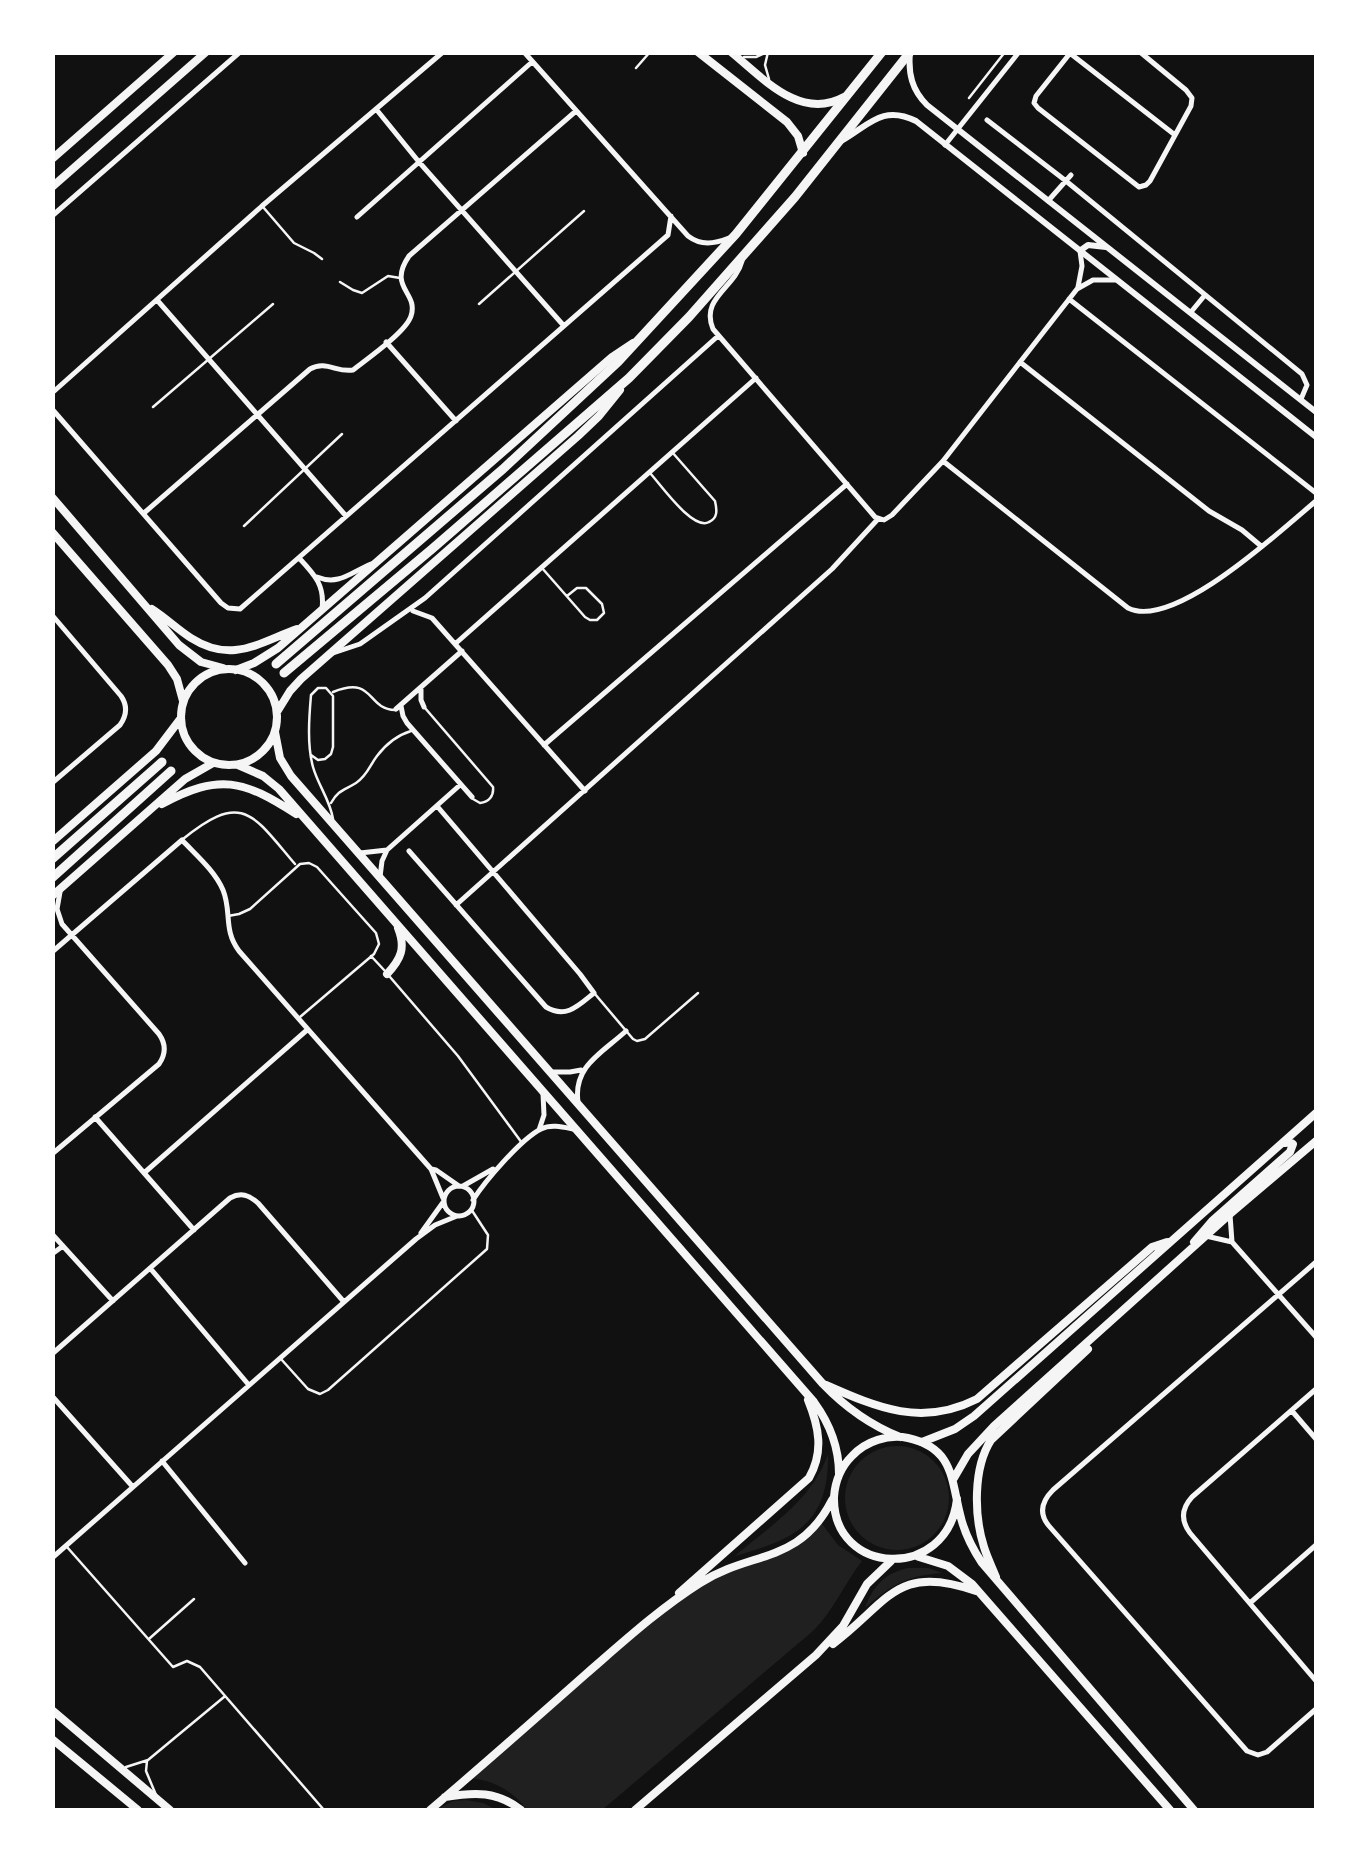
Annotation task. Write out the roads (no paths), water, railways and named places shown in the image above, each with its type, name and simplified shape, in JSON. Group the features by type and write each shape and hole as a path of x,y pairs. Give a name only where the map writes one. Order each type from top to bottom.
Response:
{"highway":[{"path":"276,664 503,470 599,381 736,234 882,52"},
{"path":"284,673 628,378 689,317 795,198 910,52"},
{"path":"52,859 162,762"},
{"path":"52,878 171,771"}],"main road":[{"path":"52,159 174,52"},
{"path":"52,188 206,52"},
{"path":"698,52 787,122 804,153"},
{"path":"733,54 794,100 828,104 852,91"},
{"path":"183,702 204,676 271,654 601,367 637,341"},
{"path":"277,712 296,684 589,426 628,378"},
{"path":"52,497 186,652 202,662 251,674 264,684 277,712 275,732 285,768 823,1384 875,1426 922,1442 942,1457 954,1478 974,1552 1194,1810"},
{"path":"52,532 168,665 180,686 181,718 188,742 199,755 213,763 256,771 272,782 820,1411 838,1452 834,1506 841,1527 854,1544 872,1555 892,1560 915,1556 942,1539 953,1520 957,1499"},
{"path":"146,606 198,642 226,650 255,647 301,627"},
{"path":"52,842 156,752 181,718"},
{"path":"238,765 262,752 275,732"},
{"path":"52,896 185,779 213,763"},
{"path":"150,811 192,789 233,784 262,792 305,820"},
{"path":"389,976 402,950 396,924"},
{"path":"922,1442 974,1416 1316,1114"},
{"path":"954,1478 984,1435 1316,1141"},
{"path":"1175,1264 1212,1221 1290,1152 1293,1144 1284,1144"},
{"path":"823,1384 863,1402 913,1413 968,1404 1152,1247 1171,1241"},
{"path":"1000,1585 980,1528 981,1457 990,1440 1078,1360 1112,1322"},
{"path":"430,1810 809,1478 820,1446 804,1391"},
{"path":"839,1474 864,1446 900,1437"},
{"path":"670,1602 720,1572 797,1543 818,1522 834,1496"},
{"path":"915,1556 932,1559 965,1577 1170,1810"},
{"path":"635,1810 816,1654 842,1626 867,1584 892,1560"},
{"path":"816,1654 906,1586 940,1580 979,1592"},
{"path":"52,1713 170,1810"},
{"path":"52,1739 138,1810"},
{"path":"446,1797 492,1794 521,1810"}],"street":[{"path":"52,216 240,52"},
{"path":"52,392 444,52"},
{"path":"524,52 688,236 707,244 736,234"},
{"path":"910,52 909,72 917,94 927,105 1316,412"},
{"path":"945,145 1019,52"},
{"path":"1145,54 1192,98 1190,106 1175,134 1148,184 1136,186 1034,103 1071,53 1175,134"},
{"path":"357,216 532,62"},
{"path":"376,109 564,326"},
{"path":"144,514 314,366 349,371 405,325 412,314 411,300 400,278 409,256 576,111"},
{"path":"840,142 877,118 897,114 916,122 1316,437"},
{"path":"987,120 1069,178 1302,374 1307,385 1301,399"},
{"path":"1087,158 1092,152"},
{"path":"1048,201 1069,178"},
{"path":"52,409 220,603 232,610 243,607 668,235 671,216"},
{"path":"668,235 688,236"},
{"path":"1080,251 1088,244 1107,247"},
{"path":"1077,289 1080,251"},
{"path":"742,255 738,273 711,306 710,322 847,484 878,519 884,520 943,461 1077,289 1094,280 1118,280"},
{"path":"1190,313 1205,295"},
{"path":"1069,299 1316,492"},
{"path":"157,300 347,516"},
{"path":"330,653 360,644 410,610 718,336"},
{"path":"386,342 456,421"},
{"path":"1020,362 1209,511 1261,546"},
{"path":"455,644 756,378"},
{"path":"943,461 1128,608 1139,612 1154,611 1209,587 1316,502"},
{"path":"544,744 847,484"},
{"path":"456,906 832,569 878,519"},
{"path":"300,558 317,577 323,592 322,608"},
{"path":"317,577 340,580 374,564"},
{"path":"429,594 432,618"},
{"path":"410,610 432,618 586,790"},
{"path":"52,616 122,696 126,714 120,725 52,782"},
{"path":"401,705 462,651"},
{"path":"422,686 424,707"},
{"path":"401,705 416,702 424,707"},
{"path":"401,705 402,716 472,798"},
{"path":"358,853 386,850 460,785"},
{"path":"409,852 550,1010 573,1010 594,992 437,806"},
{"path":"52,952 182,840 224,892 228,930 235,946 431,1169 448,1211 457,1216"},
{"path":"380,878 386,850"},
{"path":"52,1154 164,1056 159,1034 62,924 56,909 62,888"},
{"path":"52,920 62,924"},
{"path":"144,1172 307,1029"},
{"path":"549,1071 584,1068 626,1032"},
{"path":"578,1104 576,1086 584,1068"},
{"path":"539,1130 544,1115 543,1092"},
{"path":"96,1117 194,1230"},
{"path":"52,1558 416,1239 436,1225 471,1210 473,1200 500,1165 539,1130 554,1126 576,1130"},
{"path":"416,1239 449,1190 500,1165"},
{"path":"431,1169 470,1192 473,1200"},
{"path":"52,1354 232,1196 242,1194 252,1197 344,1302"},
{"path":"1230,1214 1232,1242"},
{"path":"52,1234 112,1301"},
{"path":"1206,1236 1232,1242 1316,1337"},
{"path":"52,1254 63,1246"},
{"path":"1316,1262 1049,1494 1042,1511 1049,1526 1248,1751 1267,1752 1316,1710"},
{"path":"150,1268 249,1385"},
{"path":"1316,1388 1192,1498 1184,1512 1187,1530 1316,1681"},
{"path":"52,1396 133,1488"},
{"path":"1292,1410 1316,1438"},
{"path":"162,1461 245,1563"},
{"path":"1250,1603 1316,1545"}],"lane":[{"path":"636,68 650,52"},
{"path":"733,54 748,58 767,52 766,72 772,85"},
{"path":"969,98 1005,52"},
{"path":"262,206 294,244 322,260"},
{"path":"478,304 584,211"},
{"path":"340,282 362,292 388,276 400,278"},
{"path":"154,407 273,304"},
{"path":"244,526 342,434"},
{"path":"649,472 692,520 702,524 712,520 716,501 672,452"},
{"path":"541,568 587,619 597,620 604,613 602,604 586,588 578,588 567,596"},
{"path":"332,692 353,686 367,692 385,709 401,705"},
{"path":"311,754 322,760 332,754 333,700 332,692 326,688 318,688 310,695 311,754 334,826"},
{"path":"424,707 493,788 488,801 477,802 472,798"},
{"path":"330,805 337,793 366,773 392,741 413,730"},
{"path":"182,840 221,814 240,812 256,820 296,866"},
{"path":"227,916 250,909 296,866 309,863 317,867 376,933 376,951 298,1019"},
{"path":"371,956 458,1056 523,1144"},
{"path":"594,992 633,1040 641,1040 698,993"},
{"path":"280,1358 312,1392 328,1390 487,1250 488,1235 471,1210"},
{"path":"66,1546 174,1667 187,1661 198,1665 324,1810"},
{"path":"149,1639 194,1599"},
{"path":"119,1768 148,1760 225,1695"},
{"path":"148,1760 146,1770 157,1800"}]}
